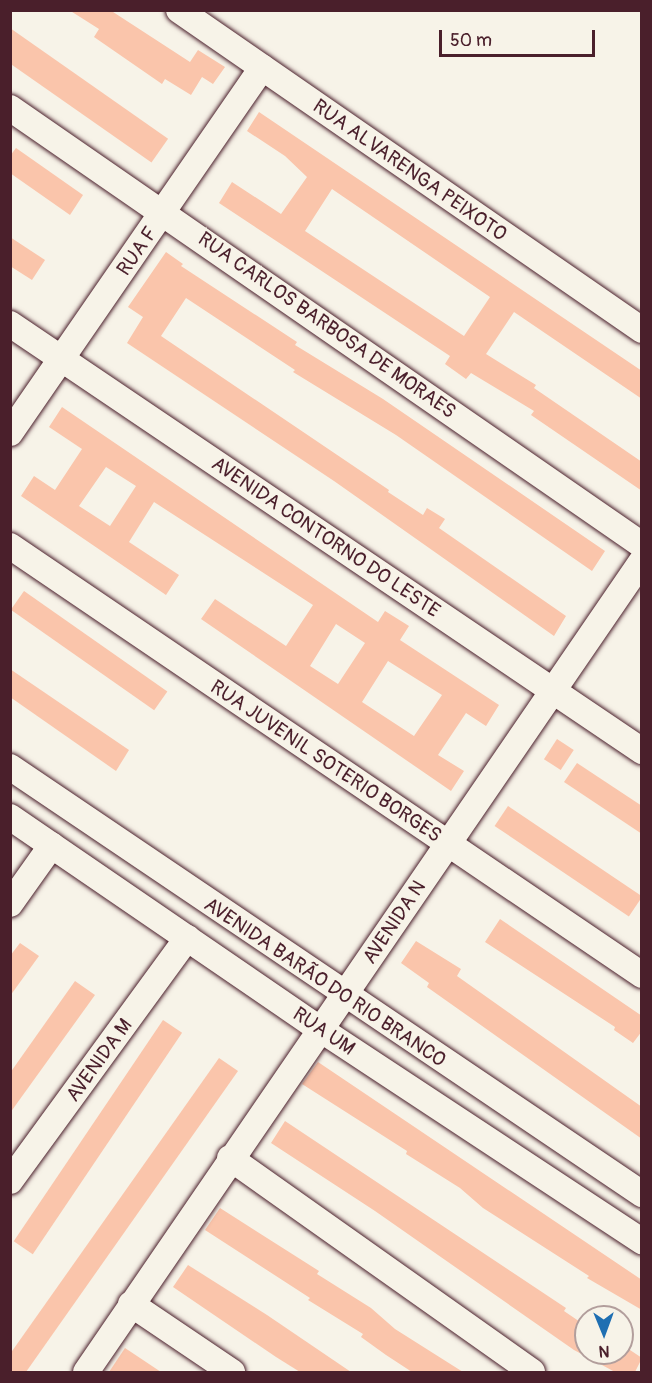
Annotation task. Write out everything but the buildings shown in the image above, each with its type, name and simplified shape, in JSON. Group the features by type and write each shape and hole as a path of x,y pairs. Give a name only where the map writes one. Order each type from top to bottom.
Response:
{"street":[{"name":"RUA ALVARENGA PEIXOTO","path":"179,10 642,330"},
{"name":"RUA F","path":"10,433 262,68"},
{"name":"RUA CARLOS BARBOSA DE MORAES","path":"10,108 164,211 642,544"},
{"name":"AVENIDA CONTORNO DO LESTE","path":"10,324 642,751"},
{"name":"RUA JUVENIL SOTERIO BORGES","path":"10,546 642,975"},
{"name":"AVENIDA N","path":"86,1372 230,1158 642,561"},
{"name":"AVENIDA BARÃO DO RIO BRANCO","path":"10,767 343,995 642,1194"},
{"name":"RUA UM","path":"10,817 320,1029 642,1240"},
{"path":"10,904 52,845"},
{"name":"AVENIDA M","path":"10,1181 187,938"},
{"path":"230,1158 532,1372"},
{"path":"131,1304 232,1372"}]}
